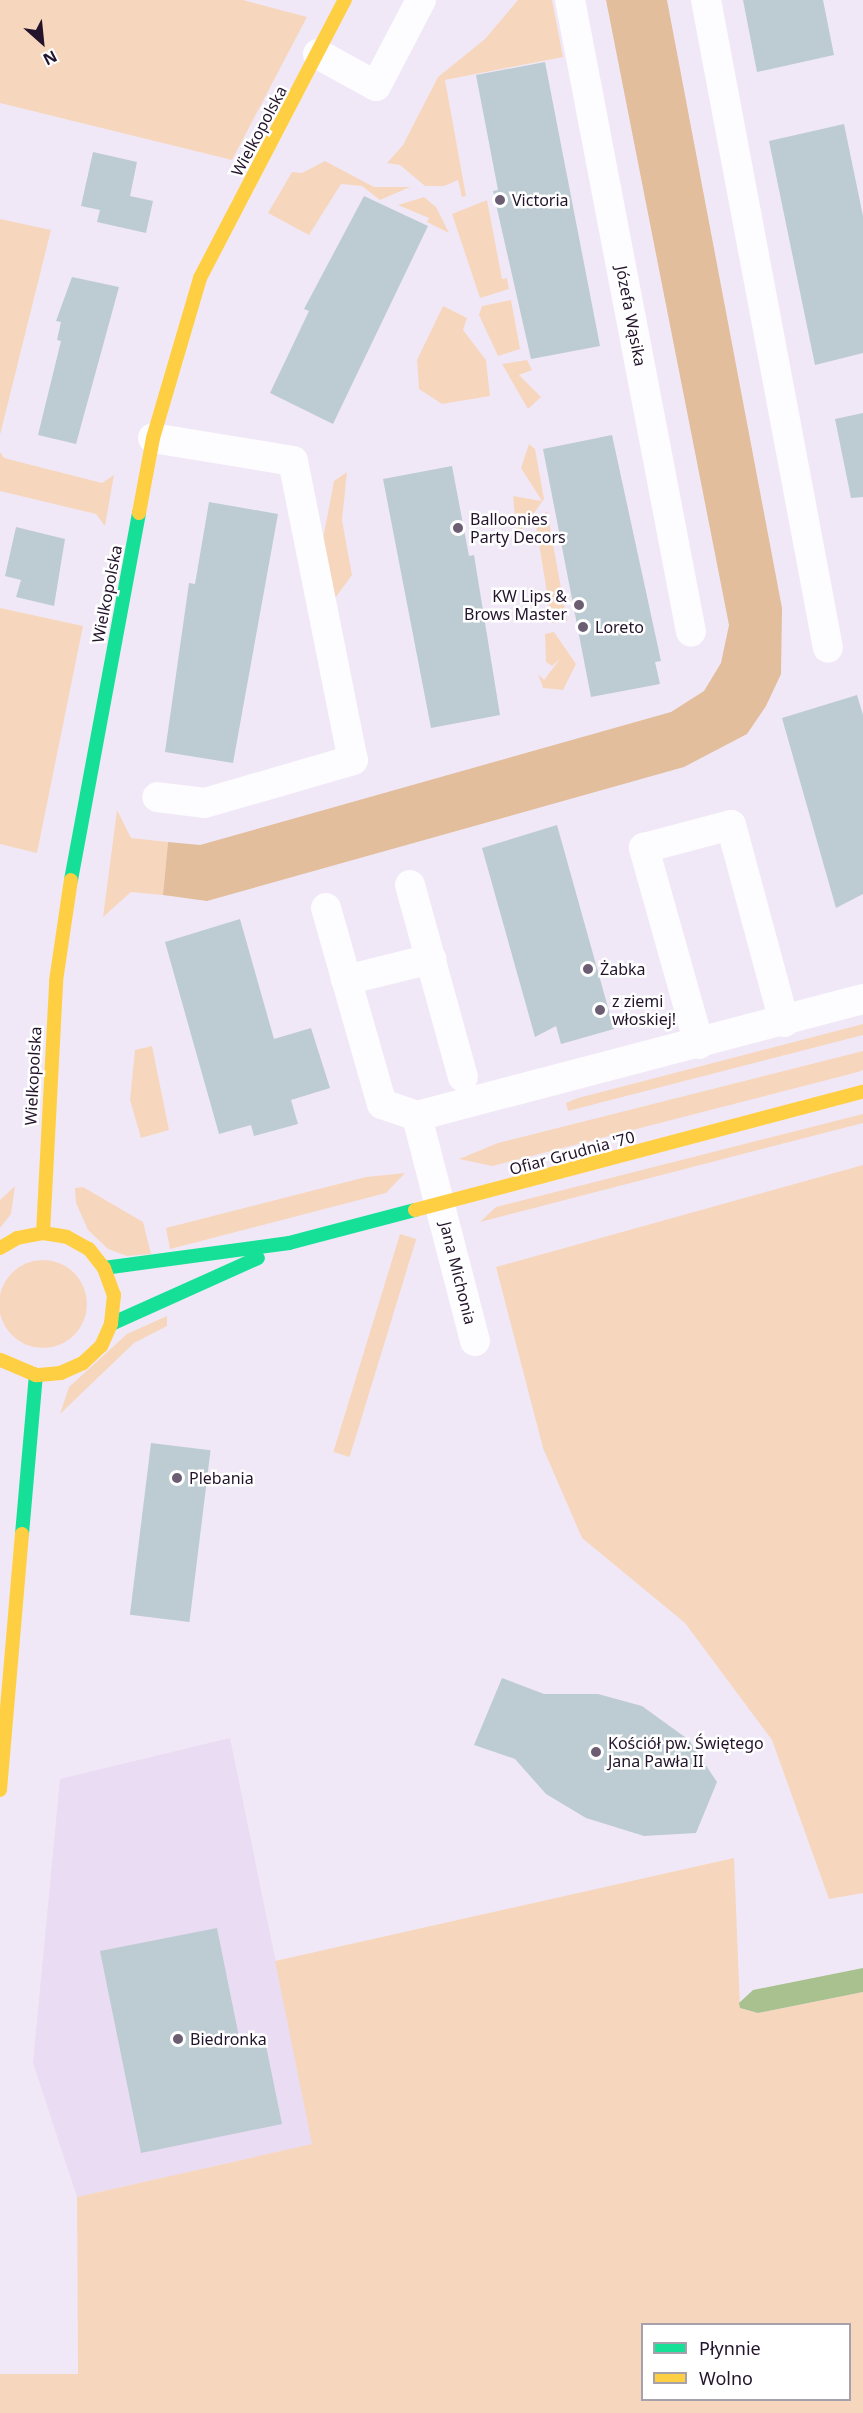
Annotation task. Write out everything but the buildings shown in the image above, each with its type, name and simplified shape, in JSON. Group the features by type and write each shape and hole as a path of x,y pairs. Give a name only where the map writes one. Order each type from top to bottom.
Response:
{"street":[{"name":"Wielkopolska","path":"43,1233 56,981 73,866 153,438 200,278 345,0"},
{"path":"318,54 376,86 421,0"},
{"name":"Józefa Wąsika","path":"570,0 691,632"},
{"path":"706,0 828,648"},
{"path":"153,438 293,461 353,760 205,803 157,797"},
{"path":"699,1044 644,848 731,825 784,1022"},
{"path":"410,885 463,1077"},
{"path":"326,909 382,1104 417,1116 784,1022 863,999"},
{"path":"346,980 431,959"},
{"name":"Ofiar Grudnia '70","path":"104,1268 289,1243 863,1092"},
{"name":"Jana Michonia","path":"417,1116 475,1341"},
{"path":"0,1248 17,1238 43,1233 68,1237 89,1249 104,1268 114,1295 111,1324 101,1346 83,1363 61,1373 36,1375 0,1359"},
{"name":"Ofiar Grudnia '70","path":"111,1324 289,1243"},
{"path":"0,1790 36,1375"}],"shaded area":[{"path":"0,0 243,0 307,17 232,160 0,103"},
{"path":"518,0 552,0 563,57 445,80 466,196 462,197 458,180 444,186 425,186 400,165 387,163 403,145 438,77 485,39"},
{"path":"606,0 667,0 782,608 781,674 766,706 747,734 684,767 207,901 163,895 168,842 200,845 671,712 704,691 721,663 729,625"},
{"path":"325,161 374,187 410,187 380,200 362,186 341,184 309,235 268,213 292,172 302,173"},
{"path":"424,197 436,207 449,233 427,222 429,218 398,205"},
{"path":"487,200 502,279 507,278 509,289 480,298 452,214"},
{"path":"0,219 51,230 0,435"},
{"path":"511,300 520,349 498,356 479,315 482,306"},
{"path":"443,306 467,318 463,330 486,360 490,396 442,404 419,389 417,360"},
{"path":"527,360 532,370 519,375 541,397 528,409 502,364"},
{"path":"529,444 535,449 544,499 517,537 513,496 542,501 521,468"},
{"path":"0,452 4,458 102,483 114,475 105,526 96,514 0,491"},
{"path":"347,472 342,520 352,575 335,598 323,539 334,481"},
{"path":"547,511 567,621 552,623 536,526"},
{"path":"0,608 83,626 37,853 0,844"},
{"path":"554,632 576,664 563,690 543,688 538,674 544,680 560,659 552,666 546,662 545,634"},
{"path":"117,810 131,838 168,842 163,895 131,892 103,917"},
{"path":"863,1024 863,1035 568,1111 566,1103 578,1098"},
{"path":"152,1046 169,1130 141,1138 130,1100 135,1050"},
{"path":"863,1051 863,1070 858,1072 492,1166 459,1159 498,1143"},
{"path":"863,1114 863,1123 480,1222 496,1207"},
{"path":"863,1165 863,1893 829,1899 772,1740 685,1623 582,1538 543,1448 496,1267"},
{"path":"405,1173 386,1193 170,1249 166,1228 366,1177"},
{"path":"15,1186 11,1214 0,1228 0,1200"},
{"path":"83,1187 143,1222 151,1254 127,1256 108,1249 88,1230 76,1203 75,1188"},
{"path":"400,1234 416,1239 350,1457 333,1452"},
{"path":"43,1260 68,1267 80,1279 87,1304 80,1329 68,1341 43,1348 18,1341 6,1329 -1,1304 6,1279 18,1267"},
{"path":"167,1316 167,1326 134,1343 60,1414 69,1387 127,1334"},
{"path":"230,1738 313,2144 77,2197 33,2063 60,1779"},
{"path":"734,1858 740,2008 758,2013 863,1992 863,2413 0,2413 0,2374 78,2374 77,2197 312,2144 275,1961"},
{"path":"863,1968 863,1992 758,2013 740,2008 739,2003 753,1990"}],"traffic: fast":[{"path":"71,880 139,513"},
{"path":"104,1268 289,1243 415,1210"},
{"path":"111,1324 258,1258"},
{"path":"22,1534 36,1375"}],"traffic: slow":[{"path":"139,513 153,438 200,278 345,0"},
{"path":"43,1233 56,981 71,880"},
{"path":"415,1210 863,1092"},
{"path":"0,1248 17,1238 43,1233 67,1237 89,1249 104,1268 114,1295 111,1324 101,1346 83,1363 61,1373 36,1375 0,1360"},
{"path":"0,1790 22,1534"}],"place":[{"name":"Victoria","path":"500,200"},
{"name":"Balloonies Party Decors","path":"458,528"},
{"name":"KW Lips & Brows Master","path":"579,605"},
{"name":"Loreto","path":"583,627"},
{"name":"Żabka","path":"588,969"},
{"name":"z ziemi włoskiej!","path":"600,1010"},
{"name":"Plebania","path":"177,1478"},
{"name":"Kościół pw. Świętego Jana Pawła II","path":"596,1752"},
{"name":"Biedronka","path":"178,2039"}]}
